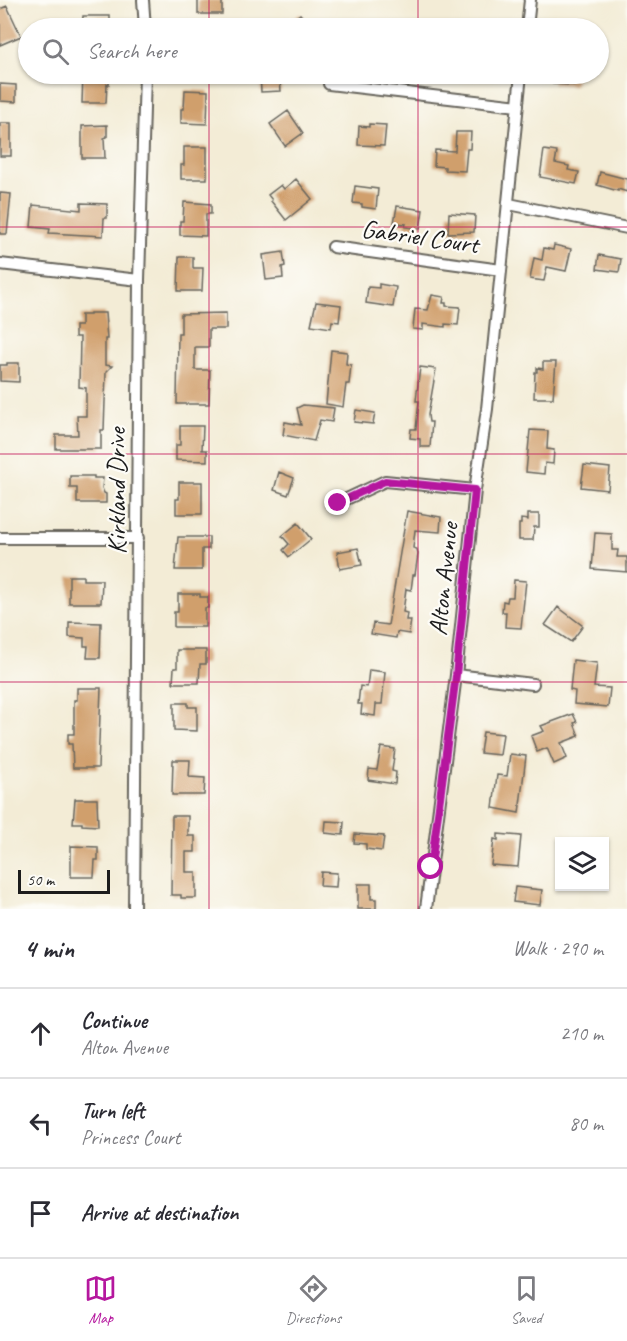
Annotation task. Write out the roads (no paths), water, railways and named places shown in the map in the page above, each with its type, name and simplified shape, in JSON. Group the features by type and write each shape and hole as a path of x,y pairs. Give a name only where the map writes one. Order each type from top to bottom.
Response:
{"street":[{"path":"143,0 144,18"},
{"path":"528,18 530,0"},
{"name":"Kirkland Drive","path":"134,909 140,280 145,84"},
{"path":"329,84 518,106"},
{"name":"Alton Avenue","path":"426,909 456,675 475,490 487,409 520,84"},
{"path":"509,204 627,228"},
{"name":"Gabriel Court","path":"333,247 501,270"},
{"path":"0,264 140,280"},
{"path":"338,503 385,481 475,490"},
{"path":"0,538 138,538"},
{"path":"456,675 533,684"}]}
